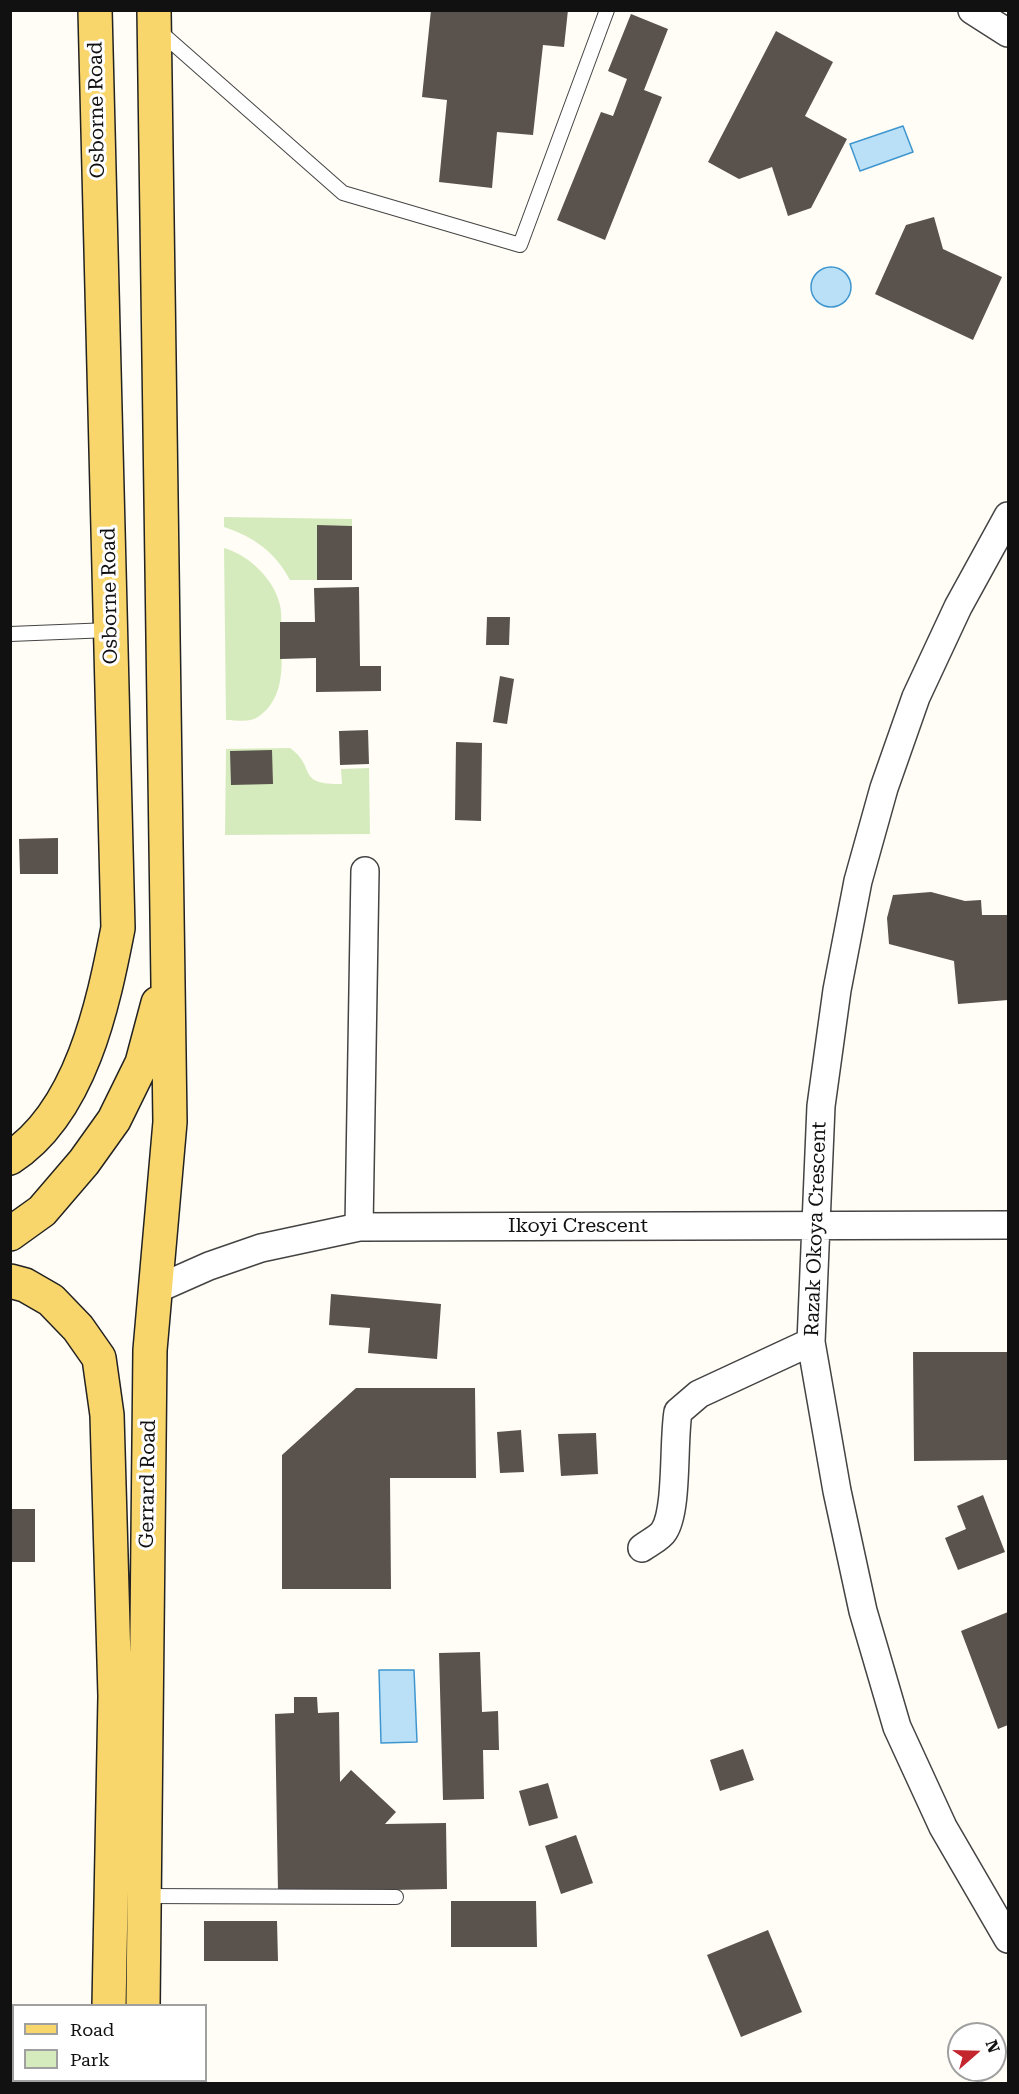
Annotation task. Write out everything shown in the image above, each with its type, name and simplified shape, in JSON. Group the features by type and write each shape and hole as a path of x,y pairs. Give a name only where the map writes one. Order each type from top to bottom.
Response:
{"main road":[{"name":"Osborne Road","path":"14,1156 47,1123 63,1099 88,1048 109,978 118,928 95,10"},
{"path":"10,1234 42,1211 84,1162 114,1120 142,1063 169,963 154,19"},
{"name":"Gerrard Road","path":"143,2004 150,1350 158,1289 170,1122 169,963"},
{"name":"Gerrard Road","path":"10,1281 25,1285 51,1300 78,1328 99,1358 107,1415 115,1696 109,2004"}],"street":[{"path":"972,10 1008,33"},
{"name":"Razak Okoya Crescent","path":"1008,516 958,607 916,697 884,788 861,871 837,990 821,1106 811,1342 837,1491 863,1611 897,1727 943,1827 1008,1940"},
{"path":"359,1227 365,871"},
{"name":"Ikoyi Crescent","path":"158,1289 209,1266 261,1248 359,1227 1008,1225"},
{"path":"642,1548 664,1532 672,1507 674,1434 678,1412 699,1394 811,1342"}],"lane":[{"path":"154,19 343,193 520,245 607,10"},
{"path":"10,634 111,630"},
{"path":"143,1896 396,1897"}],"green space":[{"path":"224,517 352,519 352,526 317,526 317,580 290,580 278,561 263,547 224,527"},
{"path":"224,548 242,556 259,569 272,586 281,608 282,668 278,690 267,709 258,717 247,721 226,720"},
{"path":"290,748 298,755 312,778 327,784 342,784 341,769 369,768 370,834 225,835 226,749"}],"water":[{"path":"903,126 913,152 860,171 850,144"},
{"path":"831,267 839,268 845,273 850,279 850,295 845,301 839,306 831,307 823,306 817,301 812,295 811,287 812,279 817,273 823,268"},
{"path":"379,1670 414,1670 417,1742 381,1743"}],"building":[{"path":"431,10 568,10 564,47 543,45 533,135 497,132 492,188 439,182 447,100 422,97"},
{"path":"631,14 668,29 644,90 662,97 605,240 557,220 601,112 613,116 627,79 608,71"},
{"path":"776,31 833,62 805,116 847,139 811,208 788,216 772,167 739,179 708,162"},
{"path":"934,217 943,249 1002,277 973,340 875,294 906,225"},
{"path":"317,525 352,526 352,580 317,580"},
{"path":"359,587 360,666 381,666 381,691 316,692 316,658 280,659 280,622 315,622 314,588"},
{"path":"487,617 510,617 509,645 486,645"},
{"path":"500,676 514,679 507,724 493,722"},
{"path":"368,730 369,764 340,765 339,731"},
{"path":"456,742 482,743 481,821 455,820"},
{"path":"272,750 273,784 231,785 230,751"},
{"path":"58,838 58,874 20,874 19,839"},
{"path":"931,892 965,901 981,900 982,915 1008,915 1008,1000 958,1004 954,961 889,944 887,918 893,895"},
{"path":"331,1294 441,1304 437,1359 368,1353 370,1328 329,1325"},
{"path":"913,1352 1008,1352 1008,1460 914,1461"},
{"path":"356,1388 475,1388 476,1478 390,1478 391,1589 282,1589 282,1455"},
{"path":"521,1430 524,1472 500,1473 497,1432"},
{"path":"596,1433 598,1474 561,1476 558,1434"},
{"path":"983,1495 1005,1552 958,1570 945,1538 966,1529 957,1506"},
{"path":"10,1509 35,1509 35,1562 10,1562"},
{"path":"1008,1612 1008,1725 998,1729 961,1631"},
{"path":"480,1652 482,1712 498,1711 499,1750 483,1750 484,1799 443,1800 439,1653"},
{"path":"294,1697 317,1697 318,1713 339,1712 340,1782 351,1770 396,1812 385,1824 446,1823 447,1889 278,1892 275,1714 294,1713"},
{"path":"743,1749 754,1780 720,1791 710,1760"},
{"path":"548,1783 558,1818 529,1826 519,1791"},
{"path":"576,1835 593,1883 561,1894 545,1846"},
{"path":"451,1901 536,1901 537,1947 451,1947"},
{"path":"204,1921 277,1921 278,1961 204,1961"},
{"path":"768,1930 802,2012 741,2037 707,1955"}]}
